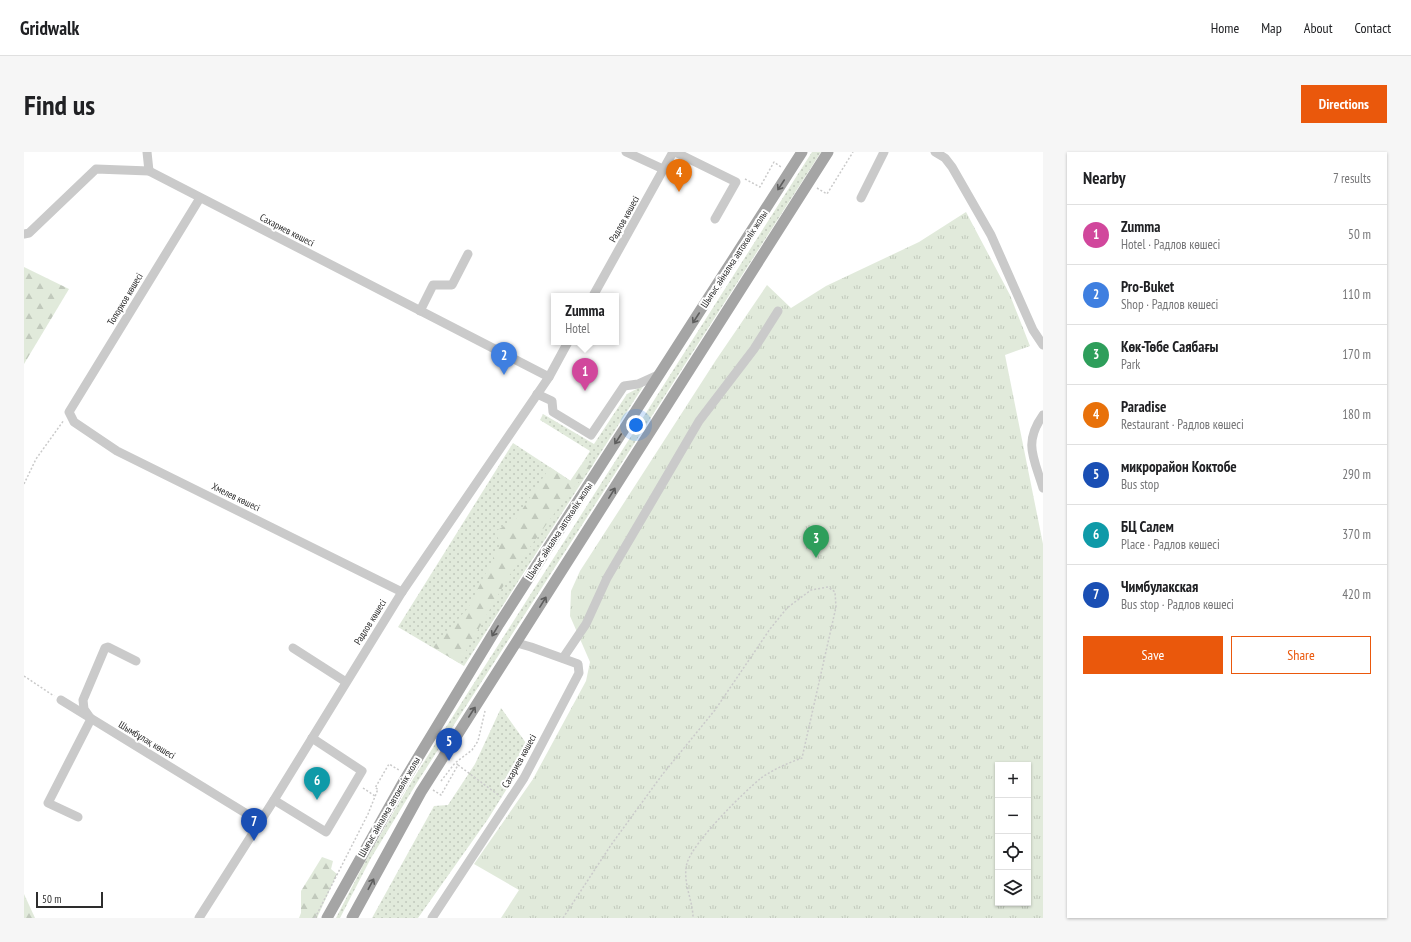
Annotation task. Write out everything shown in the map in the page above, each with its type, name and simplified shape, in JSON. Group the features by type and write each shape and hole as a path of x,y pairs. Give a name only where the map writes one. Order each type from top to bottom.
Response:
{"main road":[{"name":"Шығыс айналма автокөлік жолы","path":"327,918 405,779 499,624 802,152"},
{"path":"352,918 420,792 517,643 828,152"}],"street":[{"path":"147,152 149,172"},
{"path":"626,152 663,169"},
{"path":"674,152 736,182 715,219"},
{"name":"Радлов көшесі","path":"595,293 663,169 674,152"},
{"path":"860,198 884,152"},
{"path":"935,152 945,158 952,167 991,235 1033,330 1043,345"},
{"name":"Сахариев көшесі","path":"24,234 29,233 96,169 149,172 549,377"},
{"name":"Топорков көшесі","path":"69,412 200,198"},
{"path":"420,311 433,285 452,285 468,254"},
{"path":"563,658 586,624 607,578 699,421 754,349 778,311"},
{"name":"Радлов көшесі","path":"199,918 274,800 402,592 549,377 566,345"},
{"path":"537,394 552,401 553,412 591,435 624,386 638,384 660,374"},
{"name":"Хмелев көшесі","path":"69,412 74,422 117,451 402,592"},
{"path":"1043,415 1036,425 1031,438 1032,449 1043,488"},
{"name":"Сахариев көшесі","path":"432,918 524,778 579,673 578,664 517,643"},
{"path":"78,817 48,803 91,719 84,709 83,700 103,650 108,647 136,661"},
{"path":"294,648 346,682"},
{"name":"Шымбұлақ көшесі","path":"61,700 260,822"},
{"path":"274,800 326,832 362,771 312,738"}],"path":[{"path":"827,194 854,152"},
{"path":"736,182 739,176 760,187 774,162"},
{"path":"24,484 36,459 69,412"},
{"path":"563,918 611,844 662,775 715,710 774,623 787,608 810,590 828,587 835,592 836,607 815,692 802,758 776,769 761,778 700,842 687,864 686,886 693,918"},
{"path":"24,676 61,700"},
{"path":"433,790 455,763 472,750 478,741 486,708"},
{"path":"455,763 508,802"},
{"path":"315,918 368,814 378,789 375,788 388,764"},
{"path":"441,795 458,765"},
{"path":"356,782 375,796"}],"green space":[{"path":"812,152 821,152 418,781 371,858 340,918 336,918 368,856 413,779"},
{"path":"966,212 1010,295 1030,346 1005,355 1043,544 1043,918 501,918 519,890 474,864 533,779 586,681 590,662 570,616 571,591 580,571 716,360 767,285 791,308 826,286 919,242"},
{"path":"24,267 69,289 24,364"},
{"path":"644,385 464,666 398,627 513,443 571,481 590,451 540,420 543,414 594,444 627,394"},
{"path":"581,465 593,465 567,496 509,576 459,663 433,647 468,608 500,545 496,531 516,519 550,467 570,481"},
{"path":"501,708 531,750 488,819 418,918 372,918 434,806 448,805 475,764"},
{"path":"322,857 333,861 331,869 337,874 317,918 299,918 301,913 301,891"},
{"path":"24,894 35,918 24,918"}],"place":[{"name":"Paradise","path":"679,192"},
{"name":"Pro-Buket","path":"504,375"},
{"name":"Zumma","path":"585,391"},
{"name":"Көк-Төбе Саябағы","path":"816,558"},
{"name":"микрорайон Коктобе","path":"449,761"},
{"name":"БЦ Салем","path":"317,800"},
{"name":"Чимбулакская","path":"254,841"}]}
